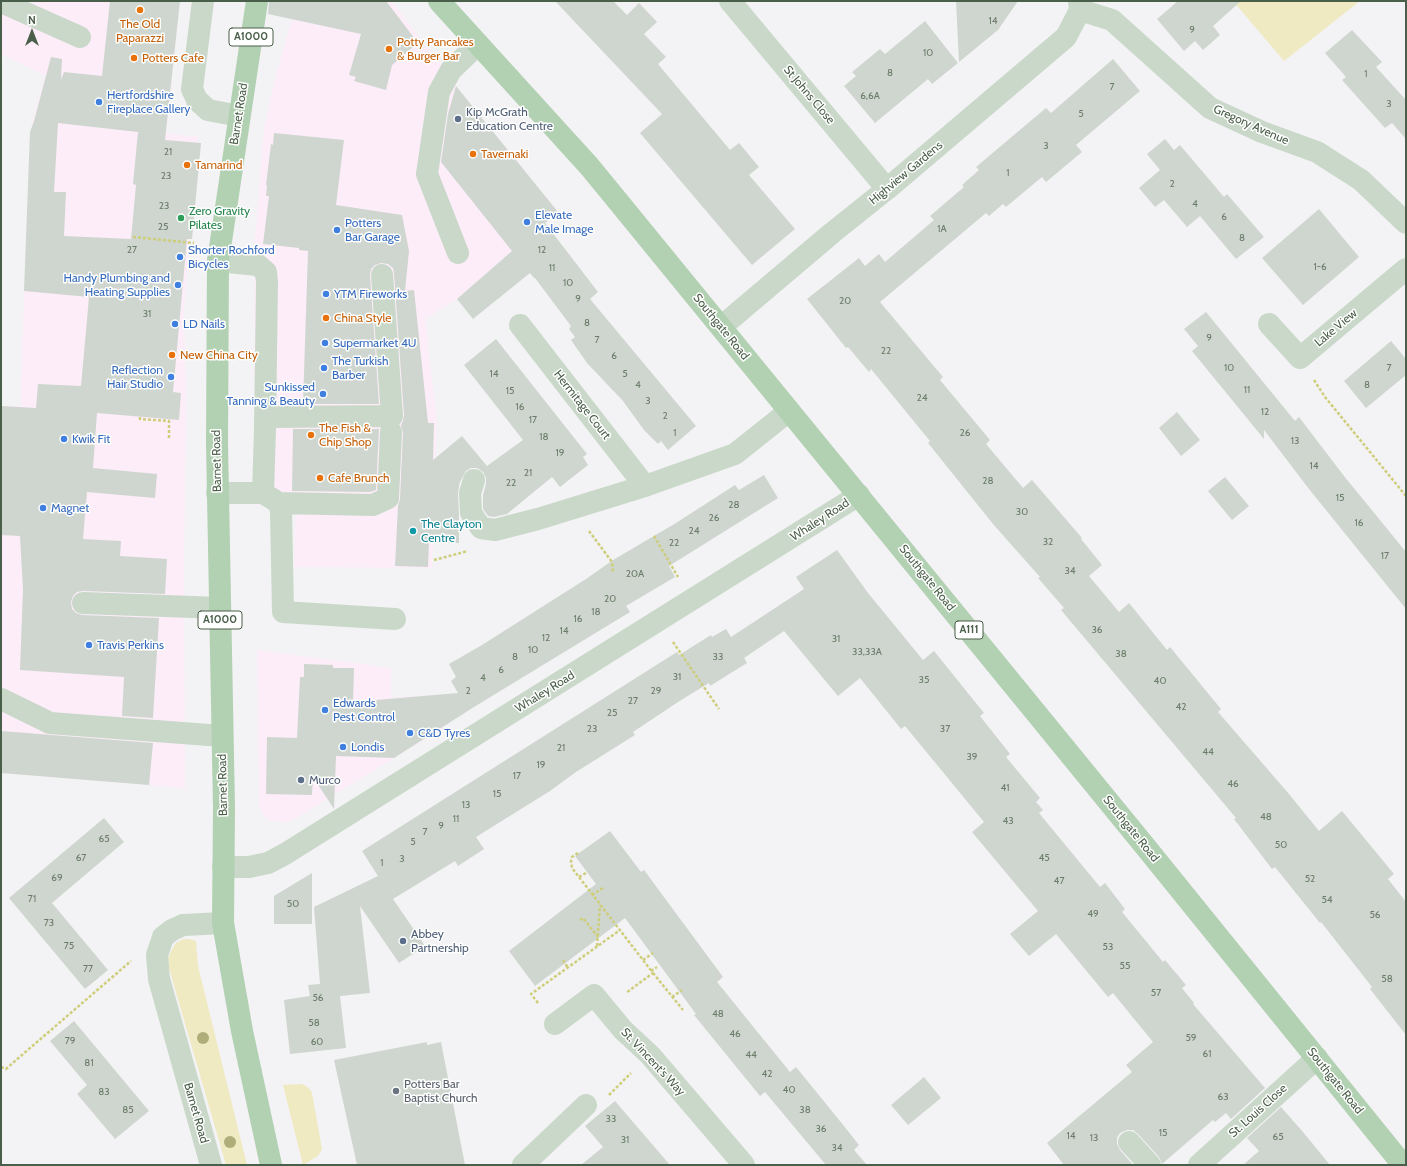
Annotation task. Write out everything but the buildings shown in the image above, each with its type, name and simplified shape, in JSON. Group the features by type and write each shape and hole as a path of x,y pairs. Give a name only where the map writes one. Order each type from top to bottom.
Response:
{"main road":[{"name":"Barnet Road","path":"257,1 219,253 217,493 224,808 223,923 242,1031 271,1165"},
{"name":"Southgate Road","path":"439,1 594,171 1403,1165"}],"street":[{"path":"203,1 192,89 197,100 208,110 239,116"},
{"name":"St Johns Close","path":"730,1 887,189"},
{"path":"1080,6 1104,1"},
{"path":"1,2 80,37"},
{"name":"Highview Gardens","path":"721,327 1066,37 1080,6"},
{"name":"Gregory Avenue","path":"1080,6 1112,20 1210,108 1262,132 1317,152 1361,180 1406,222"},
{"path":"458,253 427,174 439,92 451,70 478,44"},
{"path":"219,253 258,265 266,272 268,282 265,416 271,498 281,511 283,612 395,619"},
{"name":"Lake View","path":"1269,324 1300,358 1406,269"},
{"path":"265,416 392,416 382,275"},
{"name":"Hermitage Court","path":"520,325 644,486"},
{"path":"474,480 470,493 471,513 481,528 495,530 538,519 644,486 735,454 789,411"},
{"path":"217,493 373,505 388,498 391,432"},
{"name":"Whaley Road","path":"223,867 249,867 268,863 285,854 692,601 859,495"},
{"path":"83,603 220,608"},
{"path":"1,698 50,723 222,736"},
{"name":"Barnet Road","path":"211,1165 159,979 156,958 164,937 172,930 183,925 223,923"},
{"name":"St. Vincent's Way","path":"555,1024 594,995 604,1009 623,1030 650,1055 744,1165"},
{"name":"St. Louis Close","path":"1199,1165 1317,1058"},
{"path":"523,1165 586,1105"},
{"path":"1129,1142 1150,1165"}],"path":[{"path":"133,236 219,253"},
{"path":"1325,397 1406,496"},
{"path":"140,416 140,419 169,421 169,440"},
{"path":"654,536 692,601"},
{"path":"659,621 718,709"},
{"path":"578,852 572,857 571,865 592,895 683,1010"},
{"path":"579,877 586,872"},
{"path":"592,895 603,888"},
{"path":"597,947 600,904"},
{"path":"580,920 583,918 598,937"},
{"path":"555,1024 531,994 620,930"},
{"path":"643,960 653,952"},
{"path":"1,1067 6,1069 132,959 156,958"},
{"path":"563,960 568,968"},
{"path":"604,1009 657,967"},
{"path":"672,997 682,990"},
{"path":"586,1105 598,1104 650,1055"}],"shaded area":[{"path":"1,1 180,1 166,133 198,137 184,308 186,399 184,570 185,788 1,773 1,406 21,406 30,132 45,75 1,54"},
{"path":"297,1 391,1 441,64 456,86 558,212 457,299 425,319 437,420 432,568 294,567 296,507 255,505 255,241 264,128 276,75"},
{"path":"1233,1 1360,1 1284,61"},
{"path":"257,650 391,668 391,698 427,695 446,726 289,822 270,821 263,815 259,806"},
{"path":"183,939 196,941 198,966 247,1165 226,1165 169,968 168,959 171,951 176,943"},
{"path":"302,1084 309,1088 312,1093 322,1149 318,1156 303,1165 283,1085"}],"place":[{"name":"The Old Paparazzi","path":"140,10"},
{"name":"Potty Pancakes & Burger Bar","path":"389,49"},
{"name":"Potters Cafe","path":"134,58"},
{"name":"Hertfordshire Fireplace Gallery","path":"99,102"},
{"name":"Kip McGrath Education Centre","path":"458,119"},
{"name":"Tavernaki","path":"473,154"},
{"name":"Tamarind","path":"187,165"},
{"name":"Zero Gravity Pilates","path":"181,218"},
{"name":"Elevate Male Image","path":"527,222"},
{"name":"Potters Bar Garage","path":"337,230"},
{"name":"Shorter Rochford Bicycles","path":"180,257"},
{"name":"Handy Plumbing and Heating Supplies","path":"178,285"},
{"name":"YTM Fireworks","path":"326,294"},
{"name":"China Style","path":"326,318"},
{"name":"LD Nails","path":"175,324"},
{"name":"Supermarket 4U","path":"325,343"},
{"name":"New China City","path":"172,355"},
{"name":"The Turkish Barber","path":"324,368"},
{"name":"Reflection Hair Studio","path":"171,377"},
{"name":"Sunkissed Tanning & Beauty","path":"323,394"},
{"name":"The Fish & Chip Shop","path":"311,435"},
{"name":"Kwik Fit","path":"64,439"},
{"name":"Cafe Brunch","path":"320,478"},
{"name":"Magnet","path":"43,508"},
{"name":"The Clayton Centre","path":"413,531"},
{"name":"Travis Perkins","path":"89,645"},
{"name":"Edwards Pest Control","path":"325,710"},
{"name":"C&D Tyres","path":"410,733"},
{"name":"Londis","path":"343,747"},
{"name":"Murco","path":"301,780"},
{"name":"Abbey Partnership","path":"403,941"},
{"name":"Potters Bar Baptist Church","path":"396,1091"}]}
